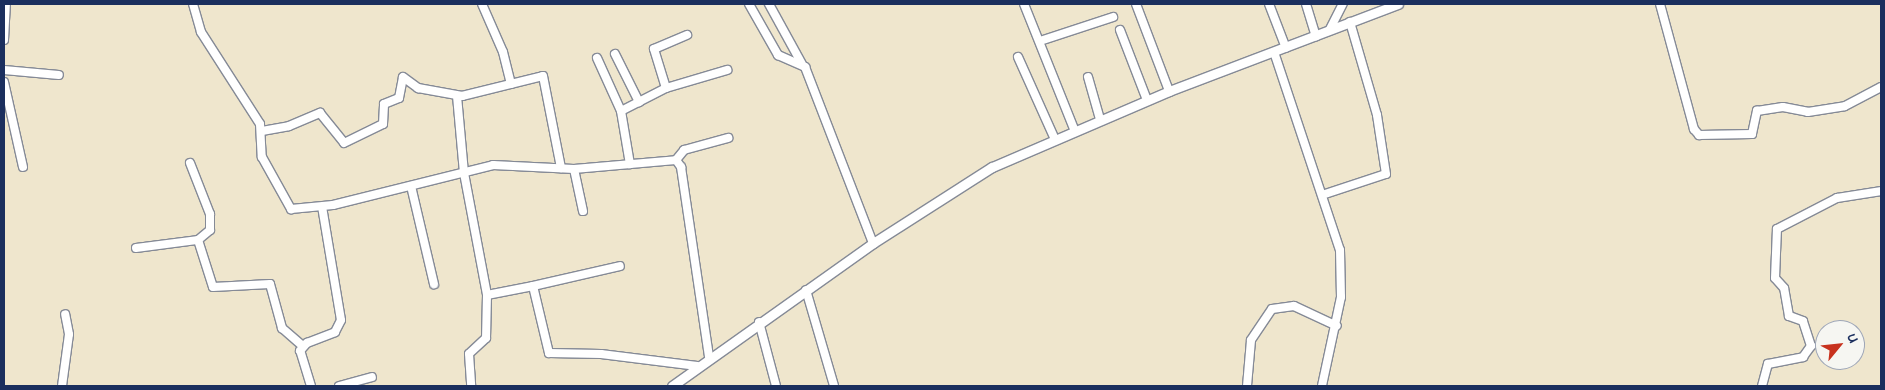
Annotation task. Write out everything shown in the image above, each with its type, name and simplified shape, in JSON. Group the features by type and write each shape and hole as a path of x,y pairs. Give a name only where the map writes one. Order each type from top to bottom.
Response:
{"street":[{"path":"4,40 6,4"},
{"path":"193,4 210,45 262,131 262,157 286,205 296,210 322,207 493,165 574,169 676,160 684,150 728,138"},
{"path":"482,4 489,17 511,84"},
{"path":"748,4 778,55 802,64"},
{"path":"769,4 802,64 874,243"},
{"path":"1024,4 1074,129"},
{"path":"1136,4 1169,91"},
{"path":"1269,4 1286,48"},
{"path":"1306,4 1316,36"},
{"path":"1330,29 1343,4"},
{"path":"675,385 709,357 759,322 976,175 1054,137 1169,91 1276,58 1286,48 1330,29 1398,4"},
{"path":"1660,4 1694,130 1699,135 1752,134 1757,111 1783,107 1808,112 1845,106 1881,87"},
{"path":"1040,40 1113,17"},
{"path":"1322,195 1386,174 1377,115 1350,22"},
{"path":"1120,30 1147,100"},
{"path":"666,88 654,48 687,36"},
{"path":"615,54 639,102"},
{"path":"1018,57 1054,137"},
{"path":"596,58 621,112 630,164"},
{"path":"1276,58 1340,250 1337,326 1322,386"},
{"path":"4,70 59,75"},
{"path":"621,112 666,88 727,70"},
{"path":"262,131 320,113 339,140 347,142 383,124 384,104 399,98 403,77 418,88 457,96 546,78 561,168"},
{"path":"1088,77 1100,119"},
{"path":"4,82 22,167"},
{"path":"457,96 464,173 487,295 486,338 469,354 471,386"},
{"path":"676,160 681,167 709,357"},
{"path":"136,248 198,240 210,230 210,214 190,163"},
{"path":"574,169 583,211"},
{"path":"411,186 434,284"},
{"path":"1762,386 1768,364 1803,357 1811,346 1803,322 1789,316 1784,288 1775,278 1777,229 1837,198 1881,191"},
{"path":"303,346 336,332 342,320 322,207"},
{"path":"198,240 213,287 270,284 282,328 303,346"},
{"path":"487,295 620,266"},
{"path":"534,286 548,353 601,354 697,366"},
{"path":"806,290 834,386"},
{"path":"1247,386 1251,340 1272,309 1290,305 1337,326"},
{"path":"62,386 69,334 65,314"},
{"path":"759,322 776,386"},
{"path":"303,346 300,362 311,386"},
{"path":"339,386 372,377"}]}
